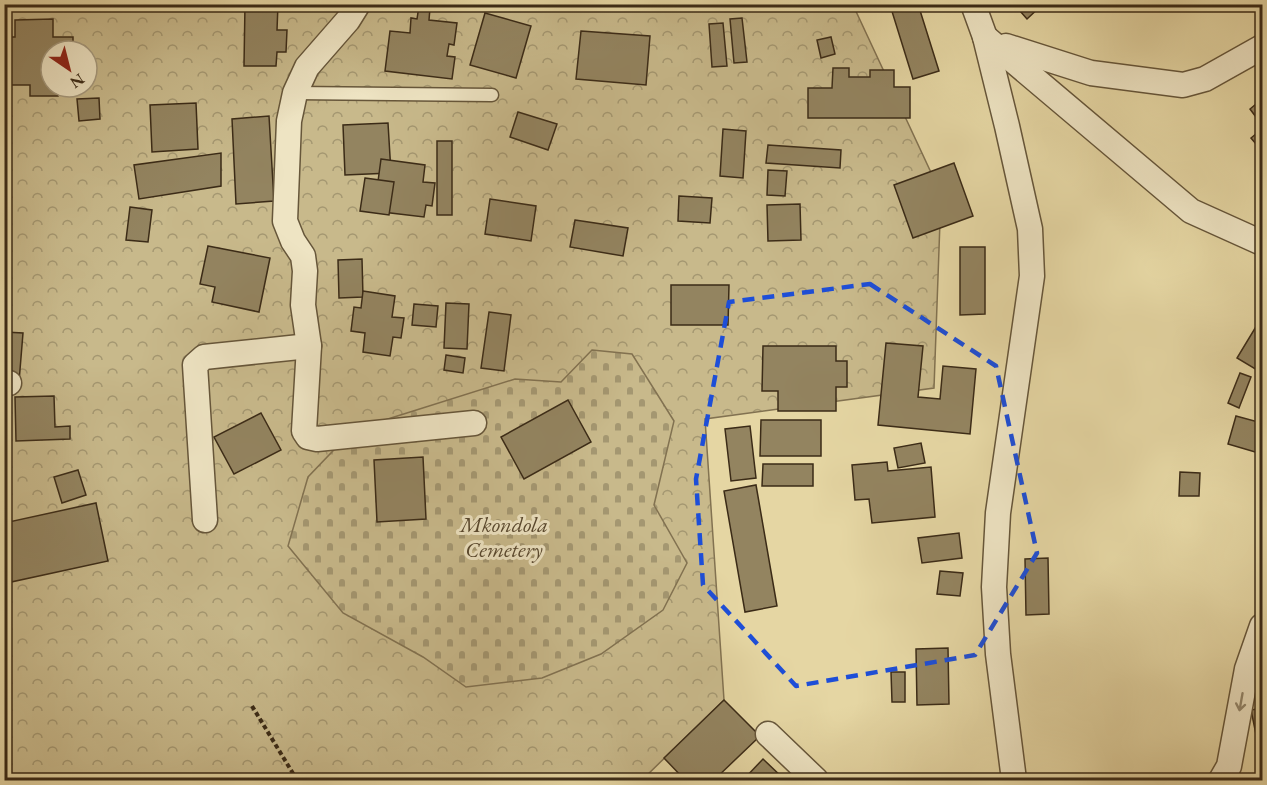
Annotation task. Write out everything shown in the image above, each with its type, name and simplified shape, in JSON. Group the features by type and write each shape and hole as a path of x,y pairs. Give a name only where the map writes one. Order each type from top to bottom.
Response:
{"street":[{"path":"358,4 348,20 307,67 295,93 289,122 285,221 293,241 303,256 303,304 309,346 304,430 308,437 316,440 474,423"},
{"path":"973,4 984,37 1030,229 1032,276 998,513 994,587 998,654 1014,780"},
{"path":"984,37 1031,56 1091,73 1183,85 1205,79 1263,47"},
{"path":"984,37 1191,211 1263,243"},
{"path":"205,520 195,365 204,357 309,346"},
{"path":"1221,780 1229,766 1247,669 1263,626"},
{"path":"768,734 816,780"}],"lane":[{"path":"295,93 492,96"}],"path":[{"path":"252,706 297,780"}],"highlighted area":[{"path":"870,284 996,366 1037,553 975,655 796,686 703,585 696,479 729,302"}],"green space":[{"path":"5,5 853,5 941,194 934,388 705,419 724,700 642,780 5,780"},
{"name":"Mkondola Cemetery","path":"592,350 632,354 674,421 654,505 687,563 663,610 601,654 542,678 466,687 423,657 343,613 288,546 308,477 353,430 515,379 561,382"}],"building":[{"path":"12,4 34,4 34,9 12,9"},
{"path":"245,4 278,4 277,30 287,30 286,52 277,52 276,66 244,66"},
{"path":"918,4 939,71 913,79 890,5"},
{"path":"1014,4 1043,4 1027,19"},
{"path":"419,6 430,8 429,20 457,23 454,45 449,44 447,56 455,57 452,79 385,71 390,31 410,33 411,18 417,19"},
{"path":"485,13 531,26 516,78 470,65"},
{"path":"742,18 747,62 734,63 730,19"},
{"path":"53,19 53,37 73,37 73,39 39,39 39,96 30,96 30,85 7,85 7,37 15,37 15,20"},
{"path":"723,23 727,66 712,67 709,24"},
{"path":"581,31 650,36 646,85 576,79"},
{"path":"831,37 835,54 821,58 817,40"},
{"path":"833,68 849,68 849,77 870,77 870,70 894,70 894,87 910,87 910,118 808,118 808,88 832,88"},
{"path":"99,98 100,119 79,121 77,99"},
{"path":"1262,99 1262,125 1250,109"},
{"path":"196,103 198,149 152,152 150,105"},
{"path":"518,112 557,124 548,150 510,137"},
{"path":"269,116 274,201 236,204 232,119"},
{"path":"388,123 391,173 345,175 343,125"},
{"path":"723,129 746,131 743,178 720,176"},
{"path":"1262,129 1262,151 1251,138"},
{"path":"437,141 452,141 452,215 437,215"},
{"path":"768,145 841,150 840,168 766,163"},
{"path":"221,153 221,186 139,199 134,165"},
{"path":"381,159 425,165 423,182 435,183 432,206 426,205 424,217 374,211"},
{"path":"954,163 973,216 913,238 894,185"},
{"path":"768,170 787,171 785,196 767,195"},
{"path":"365,178 394,182 389,215 360,211"},
{"path":"679,196 712,198 710,223 678,221"},
{"path":"490,199 536,206 531,241 485,234"},
{"path":"800,204 801,240 768,241 767,205"},
{"path":"130,207 152,210 148,242 126,240"},
{"path":"575,220 628,228 623,256 570,247"},
{"path":"208,246 270,258 259,312 212,302 215,287 200,284"},
{"path":"960,247 985,247 985,314 960,315"},
{"path":"362,259 363,297 339,298 338,260"},
{"path":"671,285 729,285 728,325 671,325"},
{"path":"363,291 395,296 392,317 404,318 401,338 393,337 390,356 363,352 365,333 351,331 354,307 361,308"},
{"path":"446,303 469,304 467,349 444,348"},
{"path":"414,304 438,306 436,327 412,325"},
{"path":"489,312 511,315 504,371 481,368"},
{"path":"1260,320 1262,322 1262,373 1237,358"},
{"path":"4,332 23,333 19,382 4,381"},
{"path":"886,343 923,346 918,397 940,399 943,366 976,369 970,434 878,425"},
{"path":"763,346 836,346 836,361 847,361 847,387 836,387 836,411 778,411 778,391 762,391"},
{"path":"446,355 465,358 463,373 444,370"},
{"path":"1240,373 1251,377 1239,408 1228,403"},
{"path":"54,396 55,427 70,426 70,439 16,441 15,397"},
{"path":"568,400 591,442 524,479 501,437"},
{"path":"261,413 281,450 234,474 214,437"},
{"path":"1236,416 1262,423 1262,454 1228,444"},
{"path":"761,420 821,420 821,456 760,456"},
{"path":"750,426 756,478 731,481 725,429"},
{"path":"921,443 925,463 898,468 894,448"},
{"path":"423,457 426,519 377,522 374,460"},
{"path":"887,462 888,471 931,467 935,517 872,523 869,499 855,500 852,465"},
{"path":"763,464 813,464 813,486 762,486"},
{"path":"78,470 86,495 62,503 54,477"},
{"path":"1180,472 1200,473 1199,496 1179,496"},
{"path":"756,485 777,606 745,612 724,491"},
{"path":"96,503 108,561 11,582 4,550 4,523"},
{"path":"959,533 962,558 922,563 918,538"},
{"path":"1048,558 1049,614 1026,615 1025,559"},
{"path":"940,571 963,573 960,596 937,594"},
{"path":"948,648 949,704 917,705 916,649"},
{"path":"891,672 905,672 905,702 892,702"},
{"path":"724,700 760,736 714,780 685,780 664,758"},
{"path":"1262,708 1262,753 1260,754 1251,710"},
{"path":"763,759 785,780 743,780"}]}
